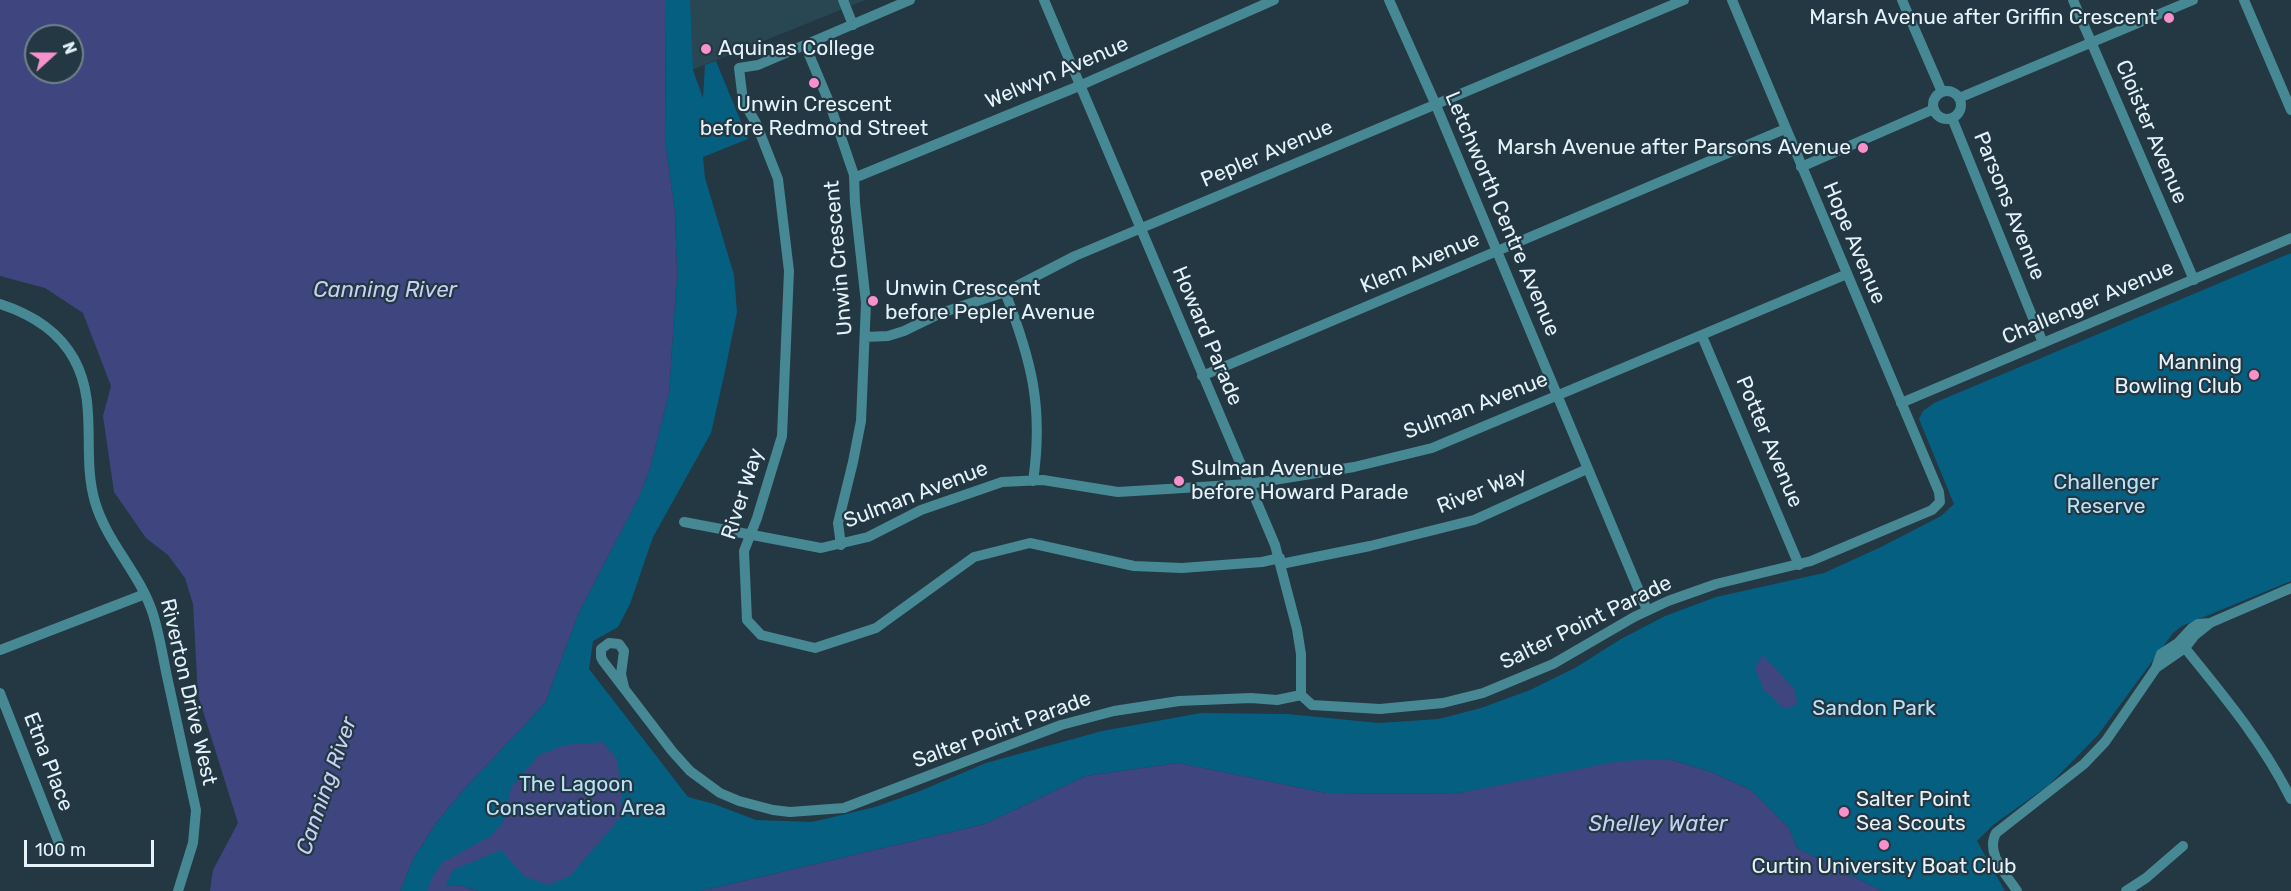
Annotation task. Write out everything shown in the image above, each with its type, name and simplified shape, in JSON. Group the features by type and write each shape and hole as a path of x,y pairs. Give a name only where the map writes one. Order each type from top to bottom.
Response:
{"street":[{"path":"843,0 853,25"},
{"path":"805,45 910,0"},
{"name":"Howard Parade","path":"1044,0 1280,561 1297,629 1301,695"},
{"name":"Welwyn Avenue","path":"854,178 1079,86 1274,0"},
{"name":"Letchworth Centre Avenue","path":"1389,0 1435,104 1647,610"},
{"name":"Pepler Avenue","path":"866,337 896,334 941,313 1005,291 1075,256 1684,0"},
{"name":"Hope Avenue","path":"1732,0 1939,492 1940,502"},
{"path":"1902,0 1942,92"},
{"name":"Cloister Avenue","path":"2073,0 2194,280"},
{"path":"1959,98 2193,0"},
{"path":"2244,0 2291,110"},
{"name":"River Way","path":"805,45 758,64 739,68 743,101 756,123 778,179 789,271 782,436 743,555 747,620 761,635 815,648 876,628 974,558 1026,544 1042,545 1112,563 1134,566 1182,568 1280,561 1370,546 1474,520 1587,469"},
{"name":"Unwin Crescent","path":"805,45 830,102 854,178 866,303 861,421 838,523 841,545"},
{"path":"1950,91 1959,98 1959,112 1952,118 1939,116 1934,109 1935,97 1942,92 1950,91"},
{"path":"1801,167 1934,109"},
{"name":"Parsons Avenue","path":"1952,118 2043,343"},
{"name":"Klem Avenue","path":"1202,376 1785,129"},
{"name":"Challenger Avenue","path":"1900,403 2291,238"},
{"name":"Sulman Avenue","path":"684,522 813,548 841,545 876,534 921,510 1002,482 1043,480 1118,492 1249,484 1354,466 1432,448 1847,274"},
{"path":"1005,291 1024,340 1037,404 1037,453 1033,481"},
{"name":"Riverton Drive West","path":"0,304 24,312 56,334 75,360 86,389 89,410 90,469 95,502 106,530 145,594 153,615 196,810 193,843 178,891"},
{"name":"Potter Avenue","path":"1702,336 1798,565"},
{"name":"Salter Point Parade","path":"624,687 690,771 720,793 739,801 773,810 790,812 844,808 1050,728 1114,711 1179,701 1251,698 1277,700 1301,695 1312,705 1358,709 1410,707 1465,699 1554,664 1647,610 1716,584 1798,565 1932,510 1940,502"},
{"path":"2017,891 1992,851 1992,841 1999,831 2084,764 2105,742 2156,668 2161,654 2182,646 2192,628 2198,624 2210,623 2291,588"},
{"path":"0,650 145,594"},
{"path":"2182,646 2246,723 2269,757 2291,799"},
{"name":"Etna Place","path":"0,693 60,846"},
{"path":"2126,891 2146,878 2183,846"}],"shaded area":[{"name":"Aquinas College","path":"666,0 865,0 667,80"}],"green space":[{"path":"666,0 690,0 693,70 703,98 705,65 716,61 748,139 703,157 705,178 734,275 737,312 711,433 653,537 630,604 618,627 593,641 589,669 688,797 756,820 812,822 875,807 986,763 1102,731 1201,713 1287,714 1379,723 1439,719 1481,708 1530,690 1575,668 1621,639 1665,616 1716,597 1824,573 1941,516 1954,504 1919,419 1923,411 1934,403 2291,253 2291,581 2182,626 2173,633 2098,735 2049,785 1993,825 1977,841 2005,891 1882,891 1797,848 1789,828 1751,790 1711,772 1669,759 1455,794 1326,793 1178,763 1086,776 985,824 701,891 478,891 459,885 427,891 400,891 413,859 436,823 464,789 545,703 579,612 639,497 650,468 669,393 677,273 675,213 665,141"}],"water":[{"name":"Canning River","path":"0,0 666,0 665,141 675,213 677,273 669,393 650,468 639,497 579,612 545,703 464,789 436,823 413,859 400,891 210,891 213,870 238,823 198,695 193,604 185,578 168,555 146,538 114,492 103,416 111,386 83,313 45,288 0,276"},
{"path":"1763,655 1795,690 1797,704 1785,709 1764,690 1755,668"},
{"path":"603,742 617,760 621,787 621,817 570,876 548,885 524,876 501,850 453,870 445,887 459,885 478,891 427,891 433,876 443,862 491,836 504,821 511,788 539,755 565,745"},
{"name":"Shelley Water","path":"1669,759 1711,772 1751,790 1789,828 1797,848 1882,891 701,891 985,824 1086,776 1178,763 1326,793 1455,794 1619,761"}],"place":[{"name":"Marsh Avenue after Griffin Crescent","path":"2169,18"},
{"name":"Aquinas College","path":"706,49"},
{"name":"Unwin Crescent before Redmond Street","path":"814,83"},
{"name":"Marsh Avenue after Parsons Avenue","path":"1863,148"},
{"name":"Unwin Crescent before Pepler Avenue","path":"873,301"},
{"name":"Manning Bowling Club","path":"2254,375"},
{"name":"Sulman Avenue before Howard Parade","path":"1179,481"},
{"name":"Salter Point Sea Scouts","path":"1844,812"},
{"name":"Curtin University Boat Club","path":"1884,845"}],"park label":[{"name":"Challenger Reserve","path":"2106,495"},
{"name":"Sandon Park","path":"1874,709"},
{"name":"The Lagoon Conservation Area","path":"576,797"}]}
